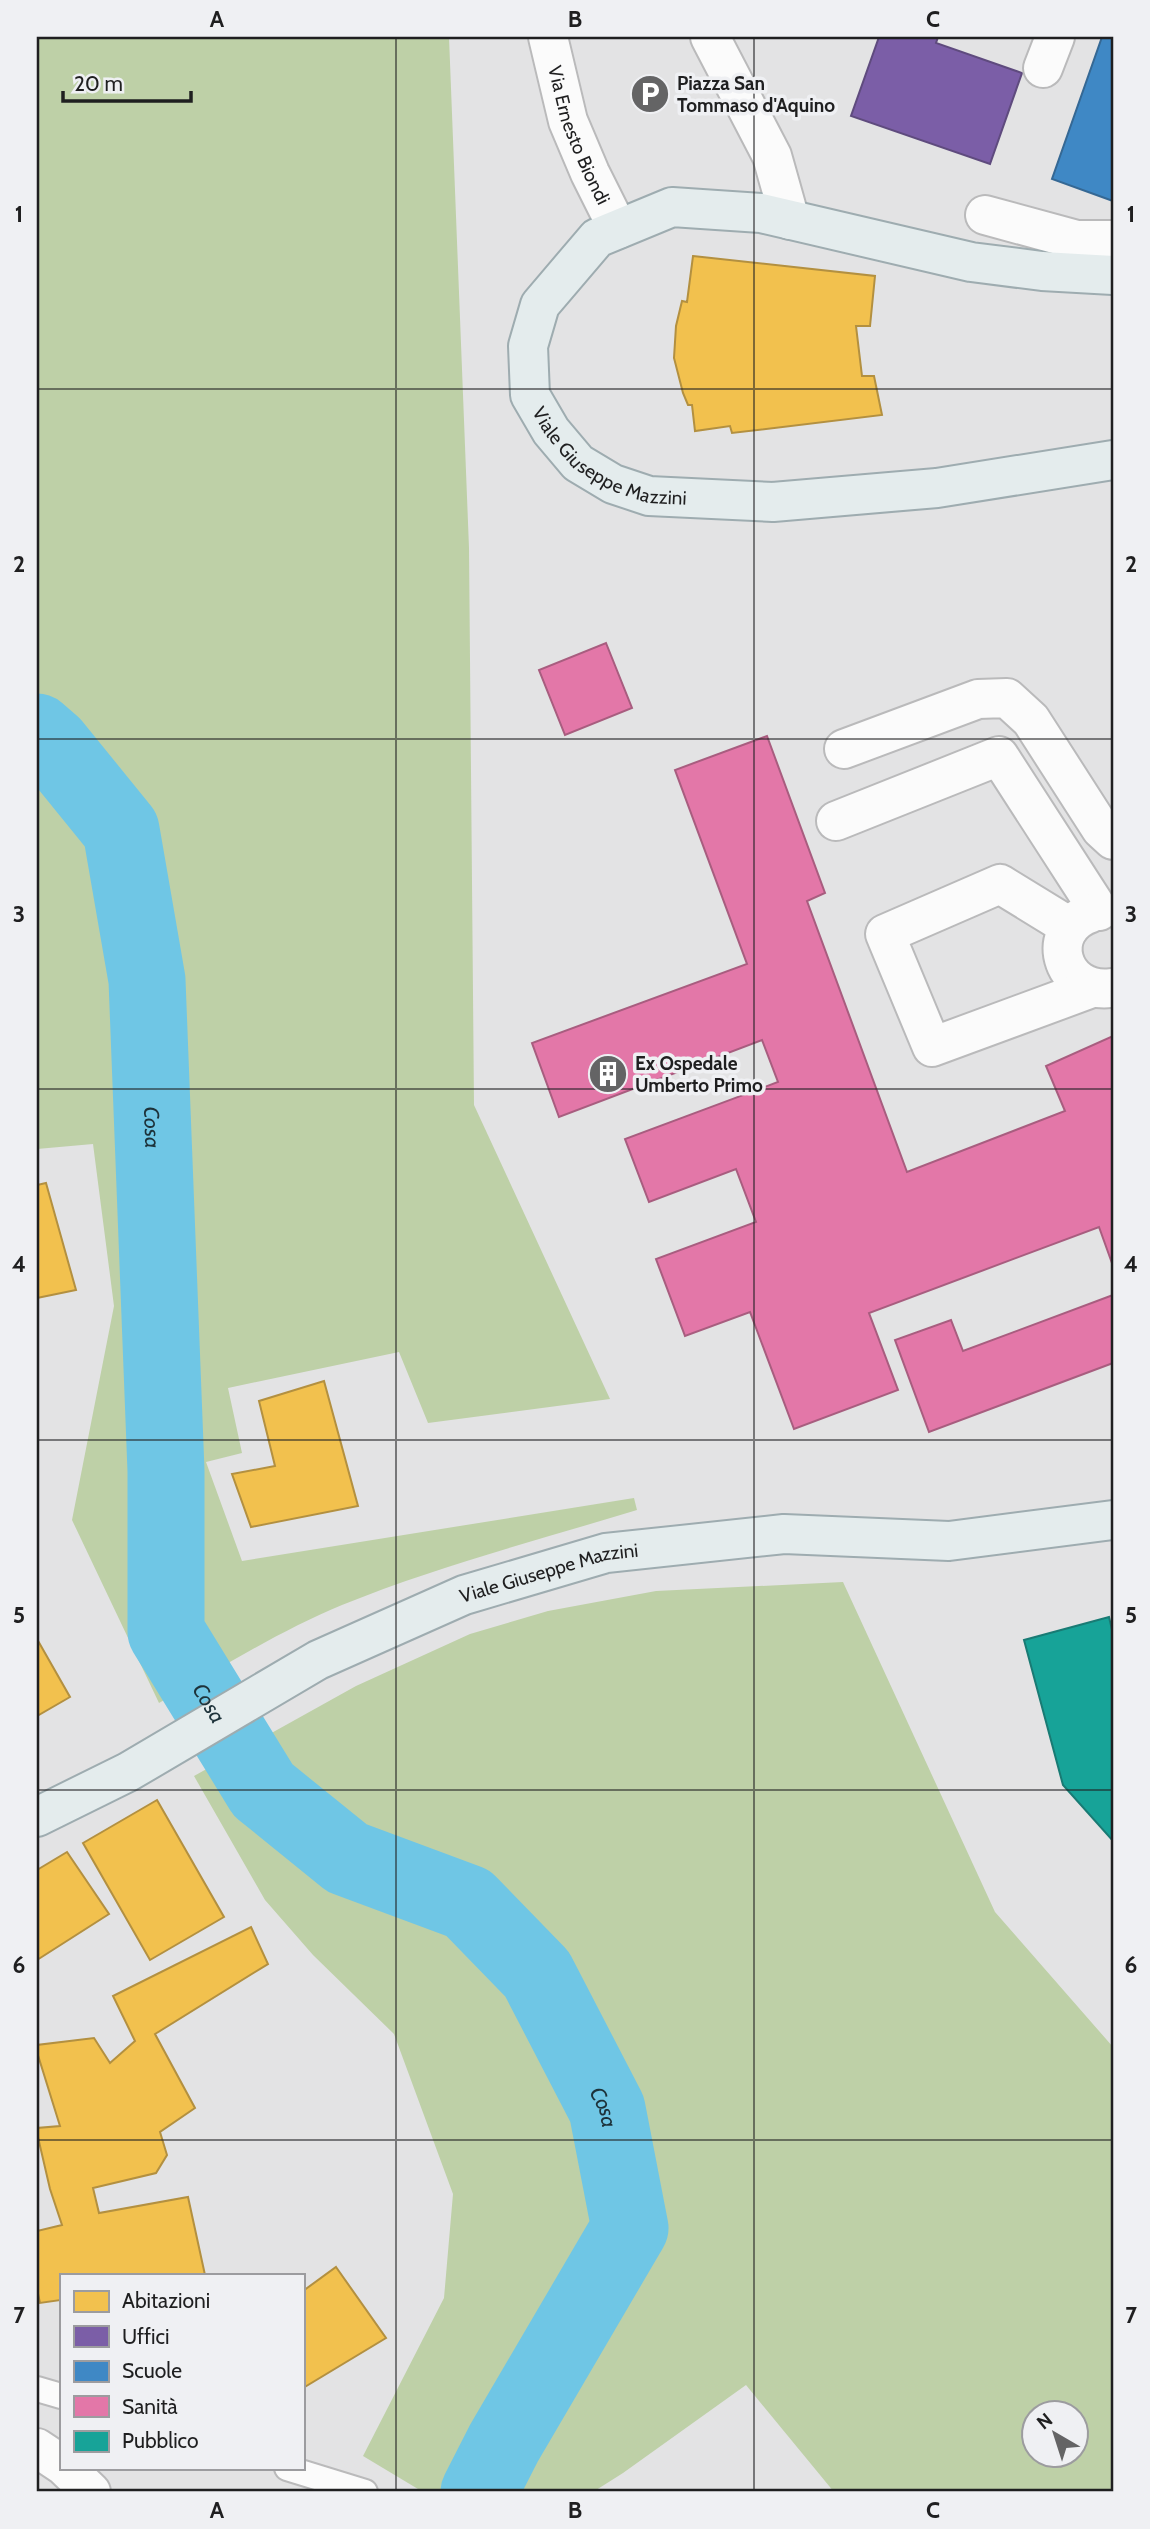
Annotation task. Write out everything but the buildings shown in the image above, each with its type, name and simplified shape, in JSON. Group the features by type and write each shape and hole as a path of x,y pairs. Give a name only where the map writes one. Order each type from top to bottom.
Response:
{"main road":[{"name":"Viale Giuseppe Mazzini","path":"1113,275 1042,271 971,262 761,213 672,207 597,239 540,305 528,346 530,395 551,431 578,463 613,484 649,496 773,502 937,488 1113,460"},
{"name":"Viale Giuseppe Mazzini","path":"37,1817 128,1772 318,1660 464,1595 606,1553 784,1534 949,1541 1113,1520"}],"street":[{"name":"Via Ernesto Biondi","path":"548,37 568,121 618,229"},
{"path":"710,37 772,156 790,220"},
{"path":"985,215 1077,240 1113,240"},
{"path":"844,749 978,699 1007,698 1031,720 1101,829 1113,840"},
{"path":"836,821 999,756 1094,917"},
{"path":"1094,917 1000,884 885,934 932,1047 1108,988"},
{"path":"1094,917 1064,939 1065,964 1071,975 1080,983 1108,988"},
{"path":"37,2448 60,2463"},
{"path":"68,2470 90,2492"}],"lane":[{"path":"37,2389 60,2396"},
{"path":"294,2470 365,2492"}],"green space":[{"path":"37,37 449,37 469,548 474,1105 610,1399 428,1423 399,1352 228,1388 242,1453 206,1462 242,1561 634,1498 637,1510 452,1566 342,1605 272,1638 159,1703 72,1520 114,1306 93,1144 37,1149"},
{"path":"843,1582 995,1912 1113,2047 1113,2492 834,2492 746,2385 593,2492 423,2492 363,2456 444,2298 453,2194 394,2034 313,1955 265,1900 194,1776 356,1686 470,1634 548,1611 656,1591"}],"waterway":[{"name":"Cosa","path":"37,732 52,745 121,830 147,980 166,1471 166,1632 263,1790 347,1858 468,1903 537,1974 607,2109 630,2228 504,2443 479,2492"}],"place":[{"name":"Piazza San Tommaso d'Aquino","path":"650,94"},
{"name":"Ex Ospedale Umberto Primo","path":"608,1074"}]}
